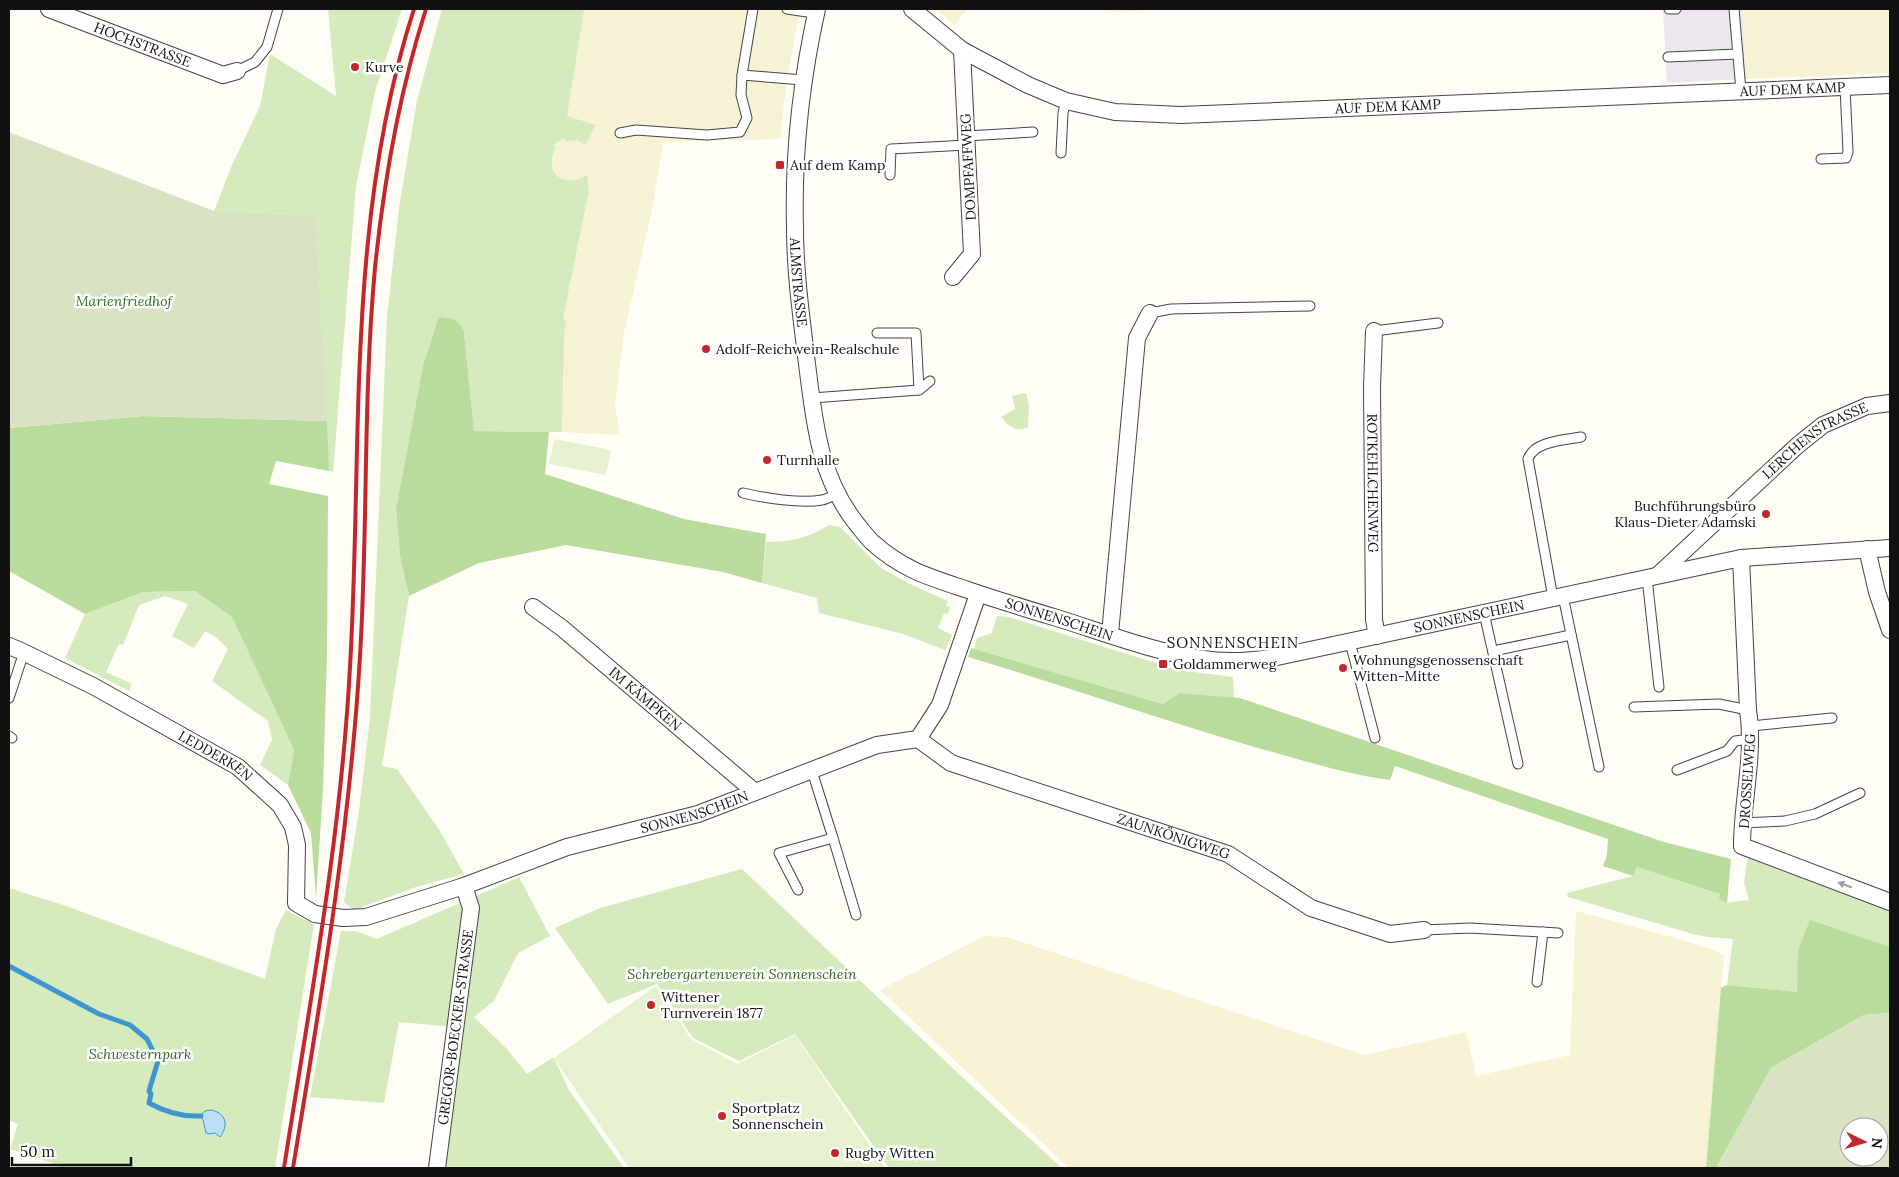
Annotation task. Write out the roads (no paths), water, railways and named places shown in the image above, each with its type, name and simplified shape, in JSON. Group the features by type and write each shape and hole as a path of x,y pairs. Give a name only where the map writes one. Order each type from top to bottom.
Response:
{"street":[{"name":"HOCHSTRASSE","path":"48,9 223,75 237,71"},
{"name":"AUF DEM KAMP","path":"912,9 962,50 1028,85 1066,101 1115,112 1181,115 1890,85"},
{"name":"ALMSTRASSE","path":"812,10 799,114 795,230 802,315 812,398 818,440 826,470 847,510 870,540 897,562 918,573 978,594"},
{"name":"DOMPFAFFWEG","path":"953,277 972,254 962,50"},
{"path":"1110,634 1137,338 1150,313"},
{"name":"ROTKEHLCHENWEG","path":"1374,331 1372,388 1374,620 1377,636"},
{"name":"LERCHENSTRASSE","path":"1652,577 1798,445 1823,425 1867,406 1890,403"},
{"name":"SONNENSCHEIN","path":"978,594 1165,651 1203,659 1249,661 1277,658 1741,558 1890,548"},
{"path":"1867,549 1876,592 1890,630"},
{"name":"DROSSELWEG","path":"1741,558 1748,710 1751,733 1742,823 1742,846 1890,902"},
{"path":"918,739 940,705 978,594"},
{"name":"IM KÄMPKEN","path":"533,607 562,628 755,792"},
{"name":"LEDDERKEN","path":"9,646 93,686 238,767 280,805 293,826 297,845 296,903 315,914 343,918"},
{"name":"SONNENSCHEIN","path":"343,918 366,917 464,886 567,847 698,814 877,745 918,739"},
{"name":"ZAUNKÖNIGWEG","path":"918,739 952,763 1228,854 1311,908 1390,934 1424,930"},
{"name":"GREGOR-BOECKER-STRASSE","path":"437,1168 471,908 464,886"}],"lane":[{"path":"237,71 255,62 267,47 278,9"},
{"path":"620,134 636,130 707,135 740,132 746,118 741,95 742,75 754,9"},
{"path":"787,9 812,10"},
{"path":"1669,9 1676,9"},
{"path":"1734,9 1740,91"},
{"path":"1668,57 1738,54"},
{"path":"742,75 803,80"},
{"path":"1821,159 1846,158 1848,152 1845,87"},
{"path":"1061,153 1063,113 1066,101"},
{"path":"890,174 891,149 1034,132"},
{"path":"1150,313 1171,309 1310,306"},
{"path":"1374,331 1438,323"},
{"path":"877,333 916,333 919,390"},
{"path":"812,398 919,390 930,381"},
{"path":"1581,437 1540,446 1530,453 1528,459 1558,597 1571,635 1599,767"},
{"path":"743,493 764,498 813,500 824,500 837,494"},
{"path":"1652,577 1659,687"},
{"path":"1484,613 1518,764"},
{"path":"1493,651 1571,635"},
{"path":"1350,642 1375,738"},
{"path":"9,698 24,652"},
{"path":"1634,706 1719,704 1748,710"},
{"path":"1677,770 1727,752 1735,741 1751,733 1832,718"},
{"path":"812,771 856,916"},
{"path":"1742,823 1785,821 1815,814 1860,793"},
{"path":"798,890 779,853 833,838"},
{"path":"1424,930 1470,928 1558,933"},
{"path":"1538,982 1543,932"}],"water":[{"path":"211,1110 220,1114 224,1120 223,1133 220,1137 215,1133 206,1133 200,1116 205,1111"}],"waterway":[{"path":"9,966 99,1014 130,1025 147,1039 158,1061 149,1091 151,1094 149,1103 174,1113 187,1116 201,1116"}],"railway":[{"path":"284,1168 332,856 346,730 354,584 361,335 367,253 377,171 392,89 414,9"},
{"path":"293,1168 342,849 355,720 360,656 369,365 375,268 388,170 400,105 426,9"}],"place":[{"name":"Kurve","path":"355,67"},
{"name":"Auf dem Kamp","path":"780,165"},
{"name":"Adolf-Reichwein-Realschule","path":"706,349"},
{"name":"Turnhalle","path":"767,460"},
{"name":"Buchführungsbüro Klaus-Dieter Adamski","path":"1766,514"},
{"name":"Goldammerweg","path":"1163,664"},
{"name":"Wohnungsgenossenschaft Witten-Mitte","path":"1343,668"},
{"name":"Wittener Turnverein 1877","path":"651,1005"},
{"name":"Sportplatz Sonnenschein","path":"722,1116"},
{"name":"Rugby Witten","path":"835,1153"}],"district":[{"name":"SONNENSCHEIN","path":"1233,642"}],"park label":[{"name":"Marienfriedhof","path":"124,301"},
{"name":"Schrebergartenverein Sonnenschein","path":"742,974"},
{"name":"Schwesternpark","path":"140,1054"}]}
